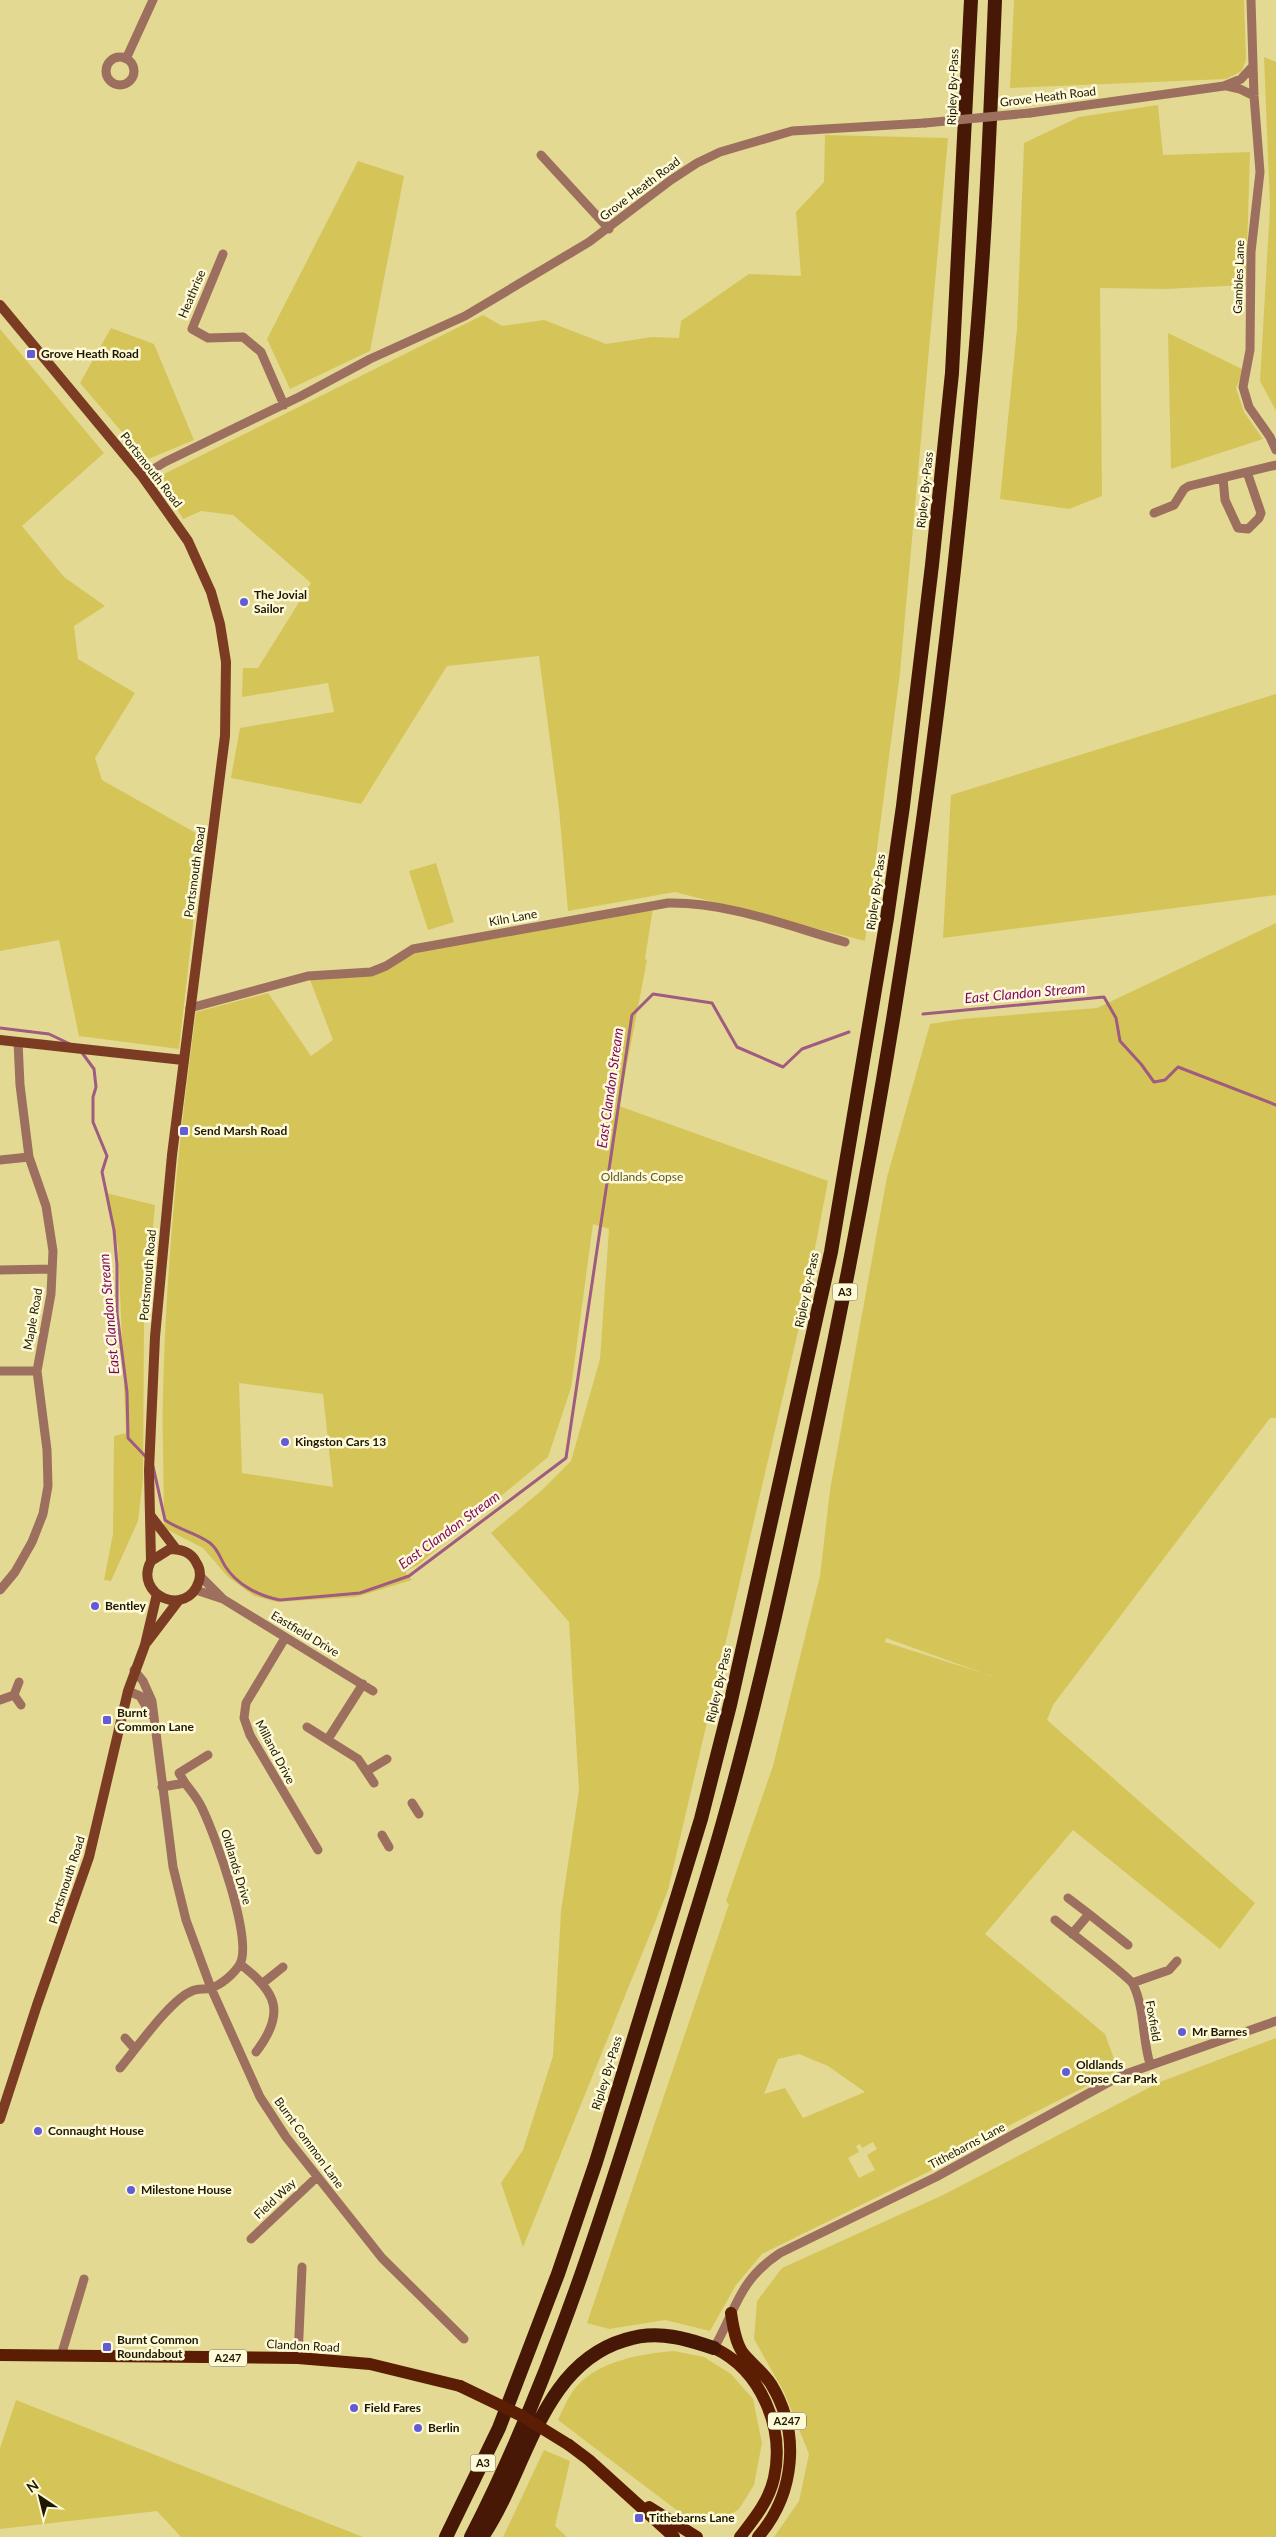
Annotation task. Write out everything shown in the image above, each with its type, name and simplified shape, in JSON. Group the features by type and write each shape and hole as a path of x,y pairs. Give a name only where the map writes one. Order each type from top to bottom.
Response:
{"highway":[{"name":"Ripley By-Pass","path":"446,2537 499,2428 558,2274 596,2162 701,1819 730,1705 830,1252 887,918 903,806 932,565 952,373 971,0"},
{"name":"A3","path":"471,2537 499,2483 537,2396 580,2283 723,1822 753,1706 853,1252 911,917 927,806 953,581 974,373 989,145 995,0"},
{"path":"482,2537 500,2508 554,2395 574,2368 610,2344 632,2338 654,2335 673,2336 714,2348"}],"main road":[{"name":"Portsmouth Road","path":"0,305 142,476 170,513 197,557 211,592 220,624 226,662 225,736 183,1060 154,1337 149,1470 151,1561 148,1576 152,1589 157,1594 144,1645 128,1691 89,1857 34,2013 0,2119"},
{"path":"0,1040 183,1060"},
{"path":"149,1514 176,1549"},
{"path":"151,1561 162,1552 176,1549 188,1553 195,1559 199,1567 200,1576 196,1590"},
{"name":"Portsmouth Road","path":"144,1645 179,1600 196,1590"},
{"path":"157,1594 171,1601 179,1600"},
{"name":"A247","path":"731,2312 738,2344 743,2353 771,2384 786,2416 790,2435 788,2474 783,2492 776,2510 758,2537"},
{"name":"A247","path":"714,2348 729,2355 753,2380 769,2410 775,2431 777,2454 774,2479 766,2500 740,2537"},
{"name":"Clandon Road","path":"0,2355 298,2358 370,2364 457,2384 522,2416 569,2445 674,2537"},
{"path":"629,2496 697,2537"}],"street":[{"path":"126,59 153,0"},
{"path":"1251,0 1253,66"},
{"name":"Grove Heath Road","path":"142,476 165,462 284,405 370,359 465,316 609,229 671,180 697,163 740,145 792,131 925,123 1030,113 1224,86 1241,79 1253,66"},
{"name":"Gambles Lane","path":"1253,66 1260,172 1251,252 1250,350 1243,387 1249,408 1270,437 1276,450"},
{"path":"1224,86 1240,88 1254,96"},
{"path":"541,155 609,229"},
{"name":"Heathrise","path":"223,254 192,324 192,329 208,338 243,337 261,352 284,405"},
{"path":"1154,513 1174,505 1184,489 1189,486 1276,465"},
{"path":"1223,478 1225,500 1238,528 1248,530 1261,513 1247,472"},
{"name":"Kiln Lane","path":"190,1008 308,976 371,972 386,966 413,949 668,903 688,903 745,914 845,942"},
{"name":"Maple Road","path":"0,1590 25,1558 39,1525 45,1504 47,1450 36,1371 51,1294 53,1251 46,1206 29,1157 21,1095 18,1042"},
{"path":"0,1160 29,1157"},
{"path":"0,1270 52,1269"},
{"path":"0,1372 36,1371"},
{"name":"Eastfield Drive","path":"200,1576 223,1600"},
{"name":"Eastfield Drive","path":"196,1590 223,1600 374,1690"},
{"name":"Milland Drive","path":"285,1638 246,1703 244,1718 250,1735 318,1850"},
{"name":"Burnt Common Lane","path":"134,1670 149,1692 154,1712 153,1720 178,1893 211,1988 260,2097 286,2137 382,2258 464,2338"},
{"path":"0,1700 14,1695 19,1682"},
{"path":"328,1738 363,1684"},
{"name":"Burnt Common Lane","path":"128,1691 140,1696 153,1720"},
{"path":"14,1695 21,1705"},
{"path":"307,1726 358,1759 374,1783"},
{"path":"162,1786 185,1783 179,1773 208,1755"},
{"path":"367,1771 387,1759"},
{"name":"Oldlands Drive","path":"185,1783 202,1806 214,1836 231,1890 243,1940 240,1964"},
{"path":"412,1803 419,1814"},
{"path":"382,1835 390,1847"},
{"path":"1068,1898 1128,1945"},
{"path":"1072,1934 1089,1914"},
{"path":"1055,1920 1132,1983 1169,1970 1177,1961"},
{"path":"120,2068 175,2002 192,1990 211,1988 228,1978 240,1964 263,1983 274,2013 272,2028 256,2052"},
{"path":"263,1983 283,1967"},
{"name":"Foxfield","path":"1132,1983 1141,2010 1144,2045 1150,2064"},
{"name":"Tithebarns Lane","path":"714,2348 744,2286 766,2262 780,2253 936,2178 1120,2076 1276,2021"},
{"path":"125,2038 135,2049"},
{"name":"Field Way","path":"250,2239 317,2177"},
{"path":"298,2358 302,2268"},
{"path":"61,2356 84,2279"}],"green space":[{"path":"1014,0 1244,0 1246,59 1242,71 1226,79 1010,88"},
{"path":"1264,57 1276,62 1276,411 1260,381 1270,207"},
{"path":"1158,105 1163,155 1250,152 1246,285 1165,289 1100,288 1102,496 1069,509 1000,499 1017,329 1024,143 1079,117"},
{"path":"825,135 948,138 900,673 865,941 675,892 568,911 559,809 539,656 447,666 361,804 231,778 240,728 334,712 328,683 242,697 243,668 258,668 311,583 233,515 201,511 183,519 158,477 483,315 502,326 544,320 606,344 652,337 679,338 681,321 749,274 801,276 796,212 824,182"},
{"path":"358,161 404,176 370,351 290,389 267,339"},
{"path":"111,328 154,344 194,440 146,460 80,383"},
{"path":"0,329 104,453 22,526 64,577 105,606 74,626 78,659 135,693 95,758 102,780 203,837 179,1049 79,1036 59,940 0,951"},
{"path":"1168,333 1244,370 1236,388 1244,412 1263,439 1171,469"},
{"path":"1276,694 1276,895 943,938 951,795"},
{"path":"436,863 454,922 428,930 409,871"},
{"name":"Oldlands Copse","path":"653,908 645,959 647,960 619,1106 828,1181 803,1310 668,1890 523,2247 501,2183 523,2150 553,2056 561,1911 579,1790 569,1622 491,1533 542,1490 571,1461 600,1359 609,1229 593,1224 571,1388 548,1457 419,1564 405,1572 412,1580 356,1597 277,1602 254,1596 228,1577 203,1548 164,1528 163,1409 167,1297 179,1154 196,1012 268,993 311,1056 333,1040 309,977 355,975 413,950","holes":["239,1383 323,1394 333,1487 242,1473"]},
{"path":"1276,923 1276,1418 1270,1418 1053,1705 1047,1720 1255,1903 1220,1949 1073,1830 985,1934 1105,2034 1118,2070 1012,2124 936,2168 762,2254 736,2285 710,2331 665,2320 609,2329 587,2323 729,1904 726,1901 773,1766 820,1576 830,1490 887,1177 930,1024 962,1019 1097,1008","holes":["886,1638 984,1673 885,1642","799,2054 828,2066 865,2092 803,2118 785,2088 764,2094 778,2059","873,2142 877,2149 867,2155 875,2170 859,2178 848,2158 859,2152 856,2146 860,2144 862,2148"]},
{"path":"106,1193 155,1205 144,1324 143,1479 138,1521 111,1581 104,1580 113,1534 114,1436 126,1433 118,1247"},
{"path":"1276,2038 1276,2537 774,2537 799,2501 809,2454 784,2392 754,2339 757,2301 782,2268 943,2195 1160,2082"},
{"path":"674,2351 704,2357 731,2374 753,2399 762,2443 754,2485 739,2509 721,2521 701,2523 683,2515 558,2420 566,2402 577,2386 598,2370 622,2360"},
{"path":"16,2400 363,2537 181,2537 157,2511 0,2529 0,2448"},
{"path":"544,2450 570,2461 555,2526 567,2537 503,2537"}],"waterway":[{"name":"East Clandon Stream","path":"153,1466 165,1520 213,1545 230,1573 249,1589 264,1596 280,1600 360,1593 409,1576 566,1458 632,1015 653,994 712,1003 737,1047 783,1067 802,1049 849,1032"},
{"name":"East Clandon Stream","path":"923,1014 1104,997 1116,1018 1120,1041 1154,1082 1165,1080 1178,1067 1276,1105"},
{"name":"East Clandon Stream","path":"0,1028 49,1034 70,1044"},
{"name":"East Clandon Stream","path":"80,1050 94,1069 96,1087 93,1097 93,1122 107,1156 102,1172 114,1230 117,1265 117,1313 127,1392 128,1438 146,1457"}],"place":[{"name":"Grove Heath Road","path":"31,354"},
{"name":"The Jovial Sailor","path":"244,602"},
{"name":"Send Marsh Road","path":"184,1131"},
{"name":"Kingston Cars 13","path":"285,1442"},
{"name":"Bentley","path":"95,1606"},
{"name":"Burnt Common Lane","path":"107,1720"},
{"name":"Mr Barnes","path":"1182,2032"},
{"name":"Oldlands Copse Car Park","path":"1066,2072"},
{"name":"Connaught House","path":"38,2131"},
{"name":"Milestone House","path":"131,2190"},
{"name":"Burnt Common Roundabout","path":"107,2347"},
{"name":"Field Fares","path":"354,2408"},
{"name":"Berlin","path":"418,2428"},
{"name":"Tithebarns Lane","path":"639,2518"}]}
